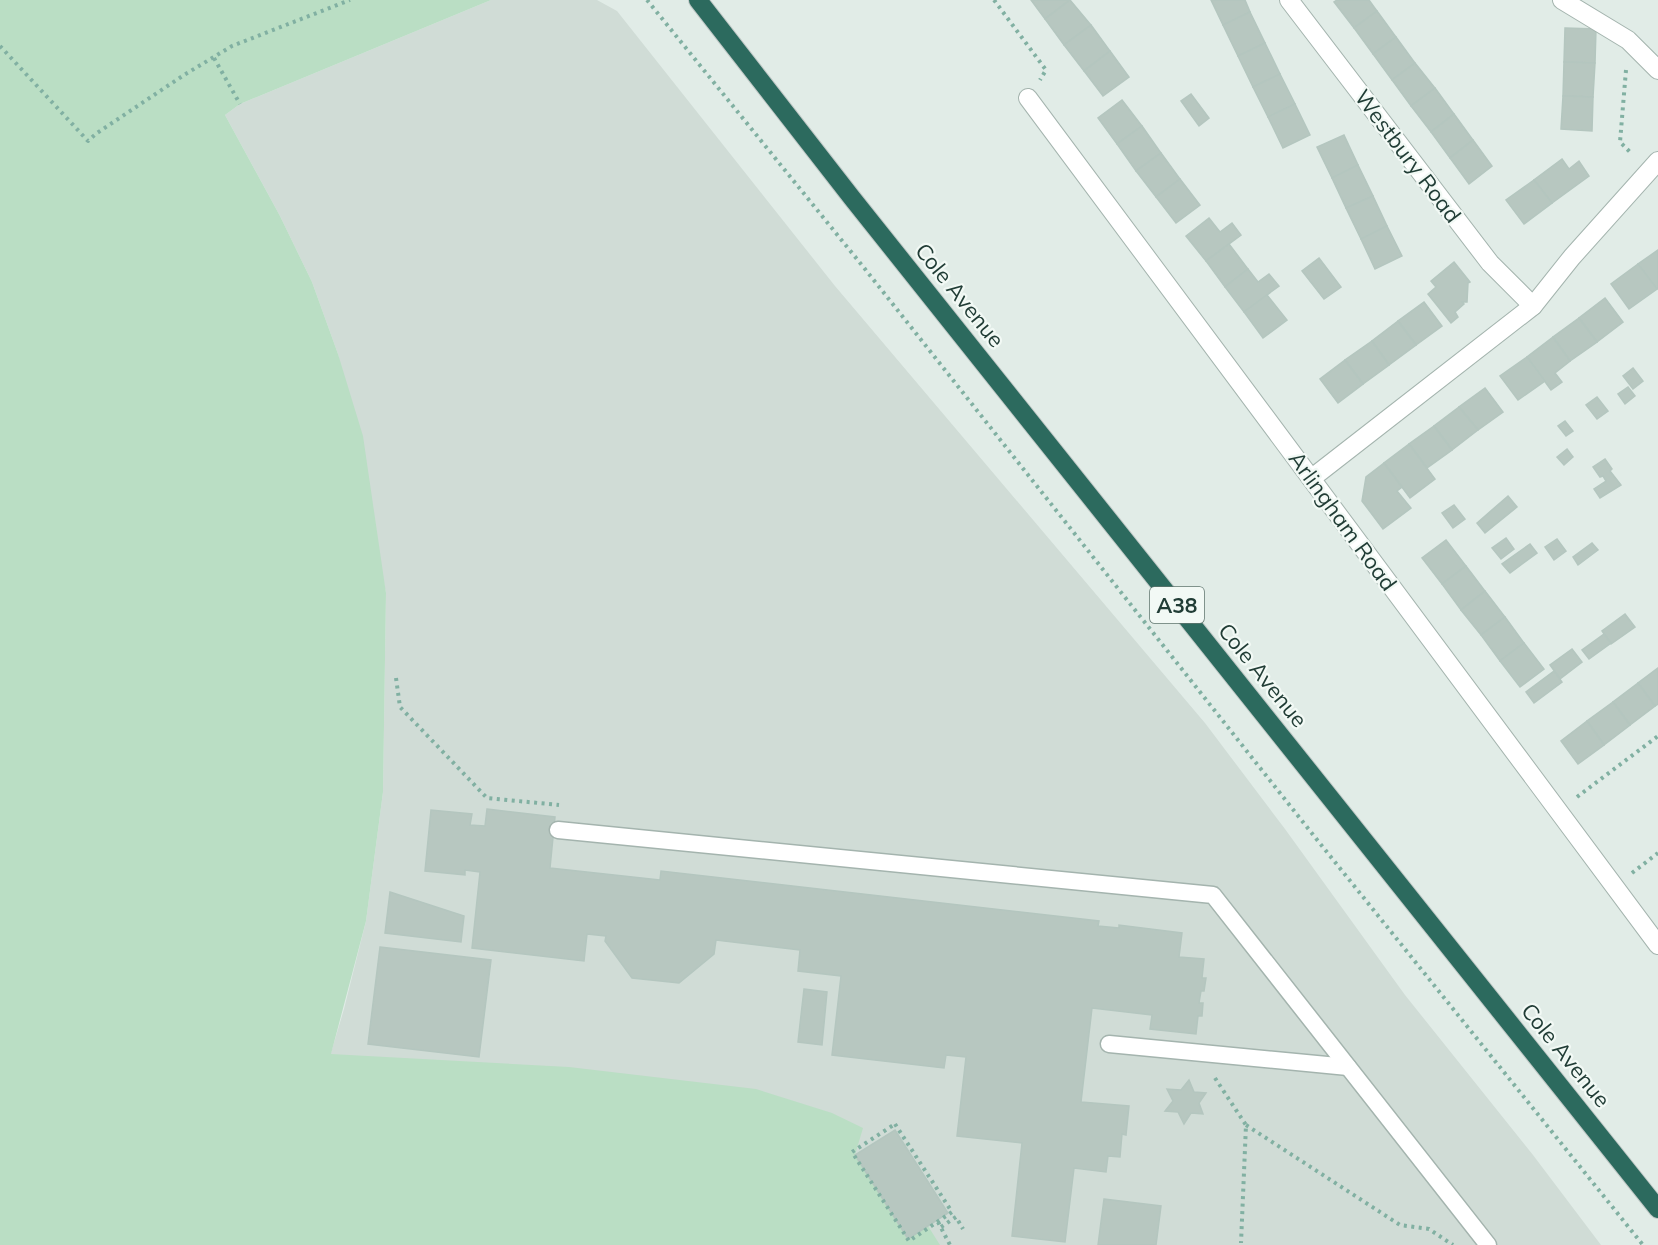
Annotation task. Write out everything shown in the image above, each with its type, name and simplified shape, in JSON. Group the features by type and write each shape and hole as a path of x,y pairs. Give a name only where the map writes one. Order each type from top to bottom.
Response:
{"highway":[{"name":"Cole Avenue","path":"698,0 859,207 1658,1209"}],"street":[{"name":"Westbury Road","path":"1289,0 1490,263 1533,306"},
{"path":"1566,2 1628,40 1658,70"},
{"name":"Arlingham Road","path":"1028,98 1658,945"},
{"path":"1312,478 1533,306 1572,257 1653,172"}],"lane":[{"path":"565,831 1213,895 1488,1245"},
{"path":"1109,1044 1348,1067"}],"path":[{"path":"0,46 88,141 184,75 232,46 350,0"},
{"path":"647,0 865,269 1314,836 1643,1245"},
{"path":"994,0 1046,70 1028,98"},
{"path":"1628,40 1620,142 1653,172"},
{"path":"214,58 240,104"},
{"path":"396,678 400,707 488,798 567,805 565,831"},
{"path":"1557,811 1658,736"},
{"path":"1614,887 1658,853"},
{"path":"1198,1052 1246,1125 1400,1225 1429,1229 1453,1245"},
{"path":"895,1124 952,1212 938,1222 909,1241 852,1152 895,1124"},
{"path":"1241,1244 1246,1125"},
{"path":"941,1227 956,1217 963,1228"},
{"path":"938,1222 950,1245"}],"shaded area":[{"path":"491,0 597,0 617,11 835,286 1205,723 1405,995 1533,1155 1601,1245 274,1245 344,1009 366,921 383,792 386,593 338,354 312,282 280,216 225,115 240,104"}],"green space":[{"path":"0,0 491,0 240,104 225,115 280,216 312,282 338,354 363,436 386,593 383,792 366,921 331,1054 569,1067 756,1089 832,1113 863,1128 855,1155 908,1239 928,1226 940,1245 0,1245"}],"building":[{"path":"1031,0 1070,0 1045,19"},
{"path":"1070,0 1091,25 1064,45 1045,19"},
{"path":"1211,0 1245,0 1250,12 1223,25"},
{"path":"1337,0 1369,0 1377,11 1354,28 1334,2"},
{"path":"1377,11 1396,37 1373,54 1354,28"},
{"path":"1250,12 1265,43 1238,56 1223,25"},
{"path":"1091,25 1110,51 1084,71 1064,45"},
{"path":"1565,28 1596,29 1595,63 1564,62"},
{"path":"1396,37 1415,63 1392,80 1373,54"},
{"path":"1265,43 1280,74 1253,87 1238,56"},
{"path":"1110,51 1129,77 1103,96 1084,71"},
{"path":"1564,62 1595,63 1593,97 1563,96"},
{"path":"1415,63 1435,88 1411,106 1392,80"},
{"path":"1280,74 1295,104 1268,117 1253,87"},
{"path":"1435,88 1454,114 1431,132 1411,106"},
{"path":"1191,94 1209,118 1199,126 1181,101"},
{"path":"1563,96 1593,97 1592,131 1561,129"},
{"path":"1122,100 1142,126 1117,144 1098,118"},
{"path":"1295,104 1310,135 1283,148 1268,117"},
{"path":"1454,114 1473,140 1450,158 1431,132"},
{"path":"1142,126 1161,153 1136,171 1117,144"},
{"path":"1344,135 1358,165 1332,178 1317,147"},
{"path":"1473,140 1492,166 1469,184 1450,158"},
{"path":"1161,153 1180,179 1156,197 1136,171"},
{"path":"1562,159 1569,169 1579,161 1589,176 1552,203 1534,180"},
{"path":"1358,165 1373,196 1346,208 1332,178"},
{"path":"1180,179 1200,205 1176,223 1156,197"},
{"path":"1534,180 1552,203 1524,224 1506,200"},
{"path":"1373,196 1387,226 1361,239 1346,208"},
{"path":"1209,218 1220,232 1232,223 1241,235 1206,261 1186,236"},
{"path":"1387,226 1402,256 1375,269 1361,239"},
{"path":"1229,244 1248,269 1225,287 1206,261"},
{"path":"1658,250 1658,288 1657,289 1638,264"},
{"path":"1319,258 1341,287 1324,299 1302,271"},
{"path":"1454,262 1470,282 1468,283 1467,302 1462,302 1464,304 1455,312 1458,317 1451,323 1428,294 1436,287 1431,281"},
{"path":"1638,264 1657,289 1629,309 1611,284"},
{"path":"1248,269 1258,282 1269,274 1279,286 1244,312 1225,287"},
{"path":"1267,295 1287,320 1263,338 1244,312"},
{"path":"1605,298 1623,322 1597,342 1579,318"},
{"path":"1424,302 1442,326 1416,345 1398,321"},
{"path":"1579,318 1597,342 1570,361 1553,337"},
{"path":"1398,321 1416,345 1389,365 1372,341"},
{"path":"1553,337 1570,361 1555,373 1562,382 1551,390 1527,357"},
{"path":"1372,341 1389,365 1363,384 1345,360"},
{"path":"1527,357 1545,381 1518,400 1500,376"},
{"path":"1345,360 1363,384 1338,403 1320,379"},
{"path":"1633,368 1643,381 1633,389 1623,376"},
{"path":"1628,387 1635,396 1625,404 1618,394"},
{"path":"1485,388 1503,412 1478,430 1459,407"},
{"path":"1597,397 1608,411 1597,419 1586,405"},
{"path":"1459,407 1478,430 1452,450 1434,426"},
{"path":"1565,421 1573,431 1566,436 1558,426"},
{"path":"1434,426 1452,450 1427,468 1409,444"},
{"path":"1409,444 1435,479 1410,498 1384,463"},
{"path":"1567,449 1573,457 1564,465 1557,457"},
{"path":"1605,459 1612,469 1610,471 1621,485 1600,498 1594,489 1606,481 1593,467"},
{"path":"1384,463 1402,487 1397,491 1411,508 1383,529 1362,501 1366,477"},
{"path":"1508,496 1517,507 1485,533 1477,523"},
{"path":"1454,505 1465,519 1453,528 1442,513"},
{"path":"1506,538 1514,549 1501,559 1492,548"},
{"path":"1557,539 1566,551 1554,560 1545,547"},
{"path":"1446,540 1466,566 1442,584 1422,558"},
{"path":"1592,543 1598,550 1578,565 1573,557"},
{"path":"1530,544 1537,553 1510,573 1502,564"},
{"path":"1466,566 1485,591 1461,610 1442,584"},
{"path":"1485,591 1505,617 1481,635 1461,610"},
{"path":"1625,614 1635,627 1611,644 1602,631"},
{"path":"1505,617 1524,643 1500,661 1481,635"},
{"path":"1604,634 1611,643 1589,659 1582,650"},
{"path":"1524,643 1544,669 1520,687 1500,661"},
{"path":"1572,649 1582,662 1560,679 1550,665"},
{"path":"1658,668 1658,704 1655,706 1638,683"},
{"path":"1554,671 1562,682 1534,703 1526,692"},
{"path":"1638,683 1655,706 1630,725 1613,702"},
{"path":"1613,702 1630,725 1604,745 1587,721"},
{"path":"1587,721 1604,745 1578,764 1561,741"},
{"path":"487,809 555,817 550,868 660,880 661,871 1099,921 1098,926 1119,928 1119,925 1182,933 1179,957 1204,959 1202,978 1206,978 1199,1003 1203,1003 1202,1016 1198,1016 1196,1034 1150,1029 1152,1015 1092,1008 1081,1102 1129,1106 1126,1135 1122,1134 1120,1157 1108,1156 1106,1172 1074,1168 1065,1242 1012,1236 1022,1143 957,1136 966,1057 946,1055 944,1068 832,1055 841,976 798,971 800,950 716,940 714,954 679,983 632,978 605,941 606,936 587,934 584,961 472,948 480,872 465,870 465,875 425,871 431,810 472,814 470,825 485,826"},
{"path":"390,892 464,916 461,942 385,933"},
{"path":"380,947 491,960 479,1057 368,1044"},
{"path":"804,989 827,992 822,1045 798,1042"},
{"path":"1189,1080 1194,1092 1206,1093 1199,1103 1203,1114 1191,1113 1184,1124 1178,1112 1165,1111 1173,1101 1167,1089 1181,1090"},
{"path":"895,1130 948,1213 908,1239 855,1155"},
{"path":"1104,1199 1161,1206 1156,1245 1098,1245"}]}
